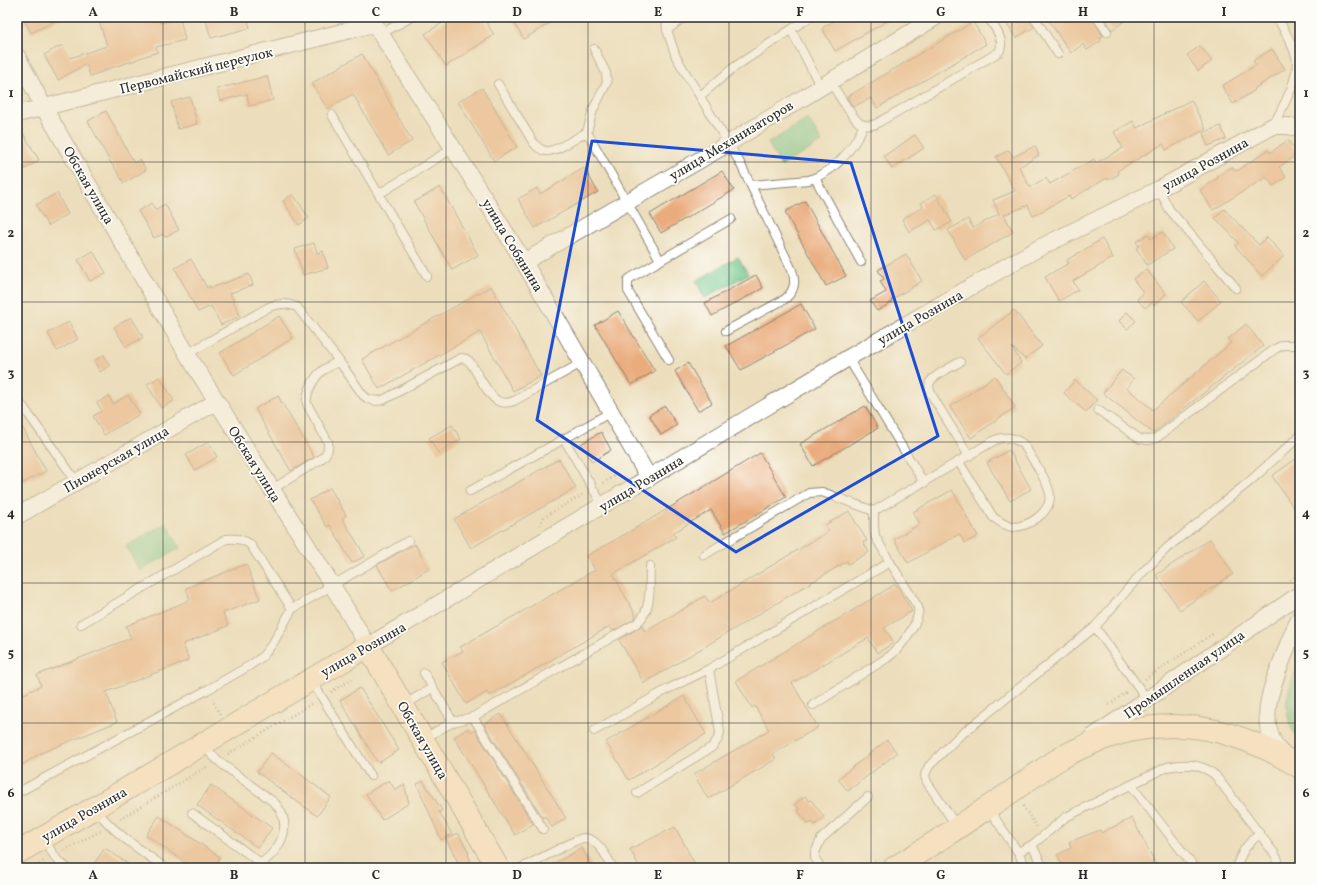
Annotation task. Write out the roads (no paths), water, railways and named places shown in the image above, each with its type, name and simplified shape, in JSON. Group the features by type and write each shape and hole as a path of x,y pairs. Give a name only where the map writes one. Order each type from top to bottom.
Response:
{"main road":[{"name":"улица Рознина","path":"17,853 48,847 95,808 368,646"},
{"name":"Обская улица","path":"368,646 498,868"},
{"name":"Промышленная улица","path":"894,868 988,808 1067,754 1105,737 1125,731 1158,726 1186,726 1224,733 1242,739 1298,765"}],"street":[{"name":"улица Механизаторов","path":"524,262 729,142 936,17"},
{"name":"Первомайский переулок","path":"17,114 375,25"},
{"name":"улица Собянина","path":"375,25 524,262 649,478"},
{"name":"Обская улица","path":"17,56 44,108 186,354 332,585 368,646"},
{"path":"1273,126 1300,128"},
{"name":"улица Рознина","path":"368,646 848,358 1019,259 1159,189 1273,126"},
{"name":"Пионерская улица","path":"17,516 216,402"},
{"name":"Промышленная улица","path":"1067,754 1300,594"},
{"path":"1298,765 1280,753 1271,739 1267,710 1275,676 1300,618"}],"lane":[{"path":"375,25 412,17"},
{"path":"666,17 666,30 676,57 729,142 752,185 792,270 794,278 792,293 786,299 726,331"},
{"path":"666,30 684,17"},
{"path":"700,96 733,68 810,17"},
{"path":"791,30 807,60 825,84 856,120 869,126 876,124 999,52 1002,48 1001,39 988,17"},
{"path":"1034,17 1058,54"},
{"path":"1097,17 1107,32"},
{"path":"1273,126 1288,97 1296,70 1294,49 1277,17"},
{"path":"594,49 606,73 607,82 592,110 587,132 660,260"},
{"path":"498,84 538,148 546,151 554,150 587,132"},
{"path":"332,115 426,276"},
{"path":"752,185 809,180 815,178 830,169 845,156 856,141 864,125"},
{"path":"378,194 453,148"},
{"path":"815,178 861,262"},
{"path":"1159,189 1169,209 1236,288"},
{"path":"669,360 628,291 628,280 731,219"},
{"path":"186,354 269,307 283,303 297,307 339,361 363,395 368,399 376,401 383,400 461,358 470,362 491,395 498,401 506,403 514,401 582,362"},
{"path":"1098,410 1140,439 1155,439 1275,349 1283,345 1300,345"},
{"path":"848,358 924,482"},
{"path":"271,490 326,455 328,442 307,404 306,399 307,394 318,375 339,361"},
{"path":"960,362 934,378 930,382 929,388 931,394 969,456"},
{"path":"17,400 76,481"},
{"path":"470,491 611,412"},
{"path":"957,828 927,782 926,772 929,766 958,738 1095,627 1142,573 1167,548 1250,482 1300,436"},
{"path":"874,511 1002,437 1011,437 1024,445 1048,488 1050,498 1047,507 1041,516 1021,526 1011,527 1002,523 993,517 959,462"},
{"path":"564,439 603,506"},
{"path":"704,555 809,493 822,492 874,511"},
{"path":"813,704 895,653 906,638 918,616 918,607 875,536 874,511"},
{"path":"81,624 226,539 243,540 250,544 292,608"},
{"path":"17,793 249,666 262,657 273,643 292,608 408,540"},
{"path":"594,731 668,689 709,669 890,562"},
{"path":"422,739 453,722 472,717 637,623 642,619 648,608 650,566"},
{"path":"1095,627 1146,699"},
{"path":"637,793 712,747 718,739 720,732 709,669"},
{"path":"424,673 453,722"},
{"path":"311,679 371,776"},
{"path":"403,706 432,688"},
{"path":"472,717 543,829"},
{"path":"192,813 258,866 271,856 282,839 284,824 280,809 275,803 217,760 204,743"},
{"path":"1018,852 1032,845 1043,837 1066,817 1167,766 1181,764 1193,765 1207,769 1215,775 1278,860 1276,868"},
{"path":"1131,785 1195,868"},
{"path":"821,868 815,853 821,839 868,798"},
{"path":"95,808 103,820 165,868"},
{"path":"988,808 1018,852 1026,868"},
{"path":"1236,868 1244,848 1250,841 1260,834"},
{"path":"521,868 584,838 591,840 598,845 613,868"},
{"path":"1032,845 1043,868"},
{"path":"48,847 67,868"}]}
